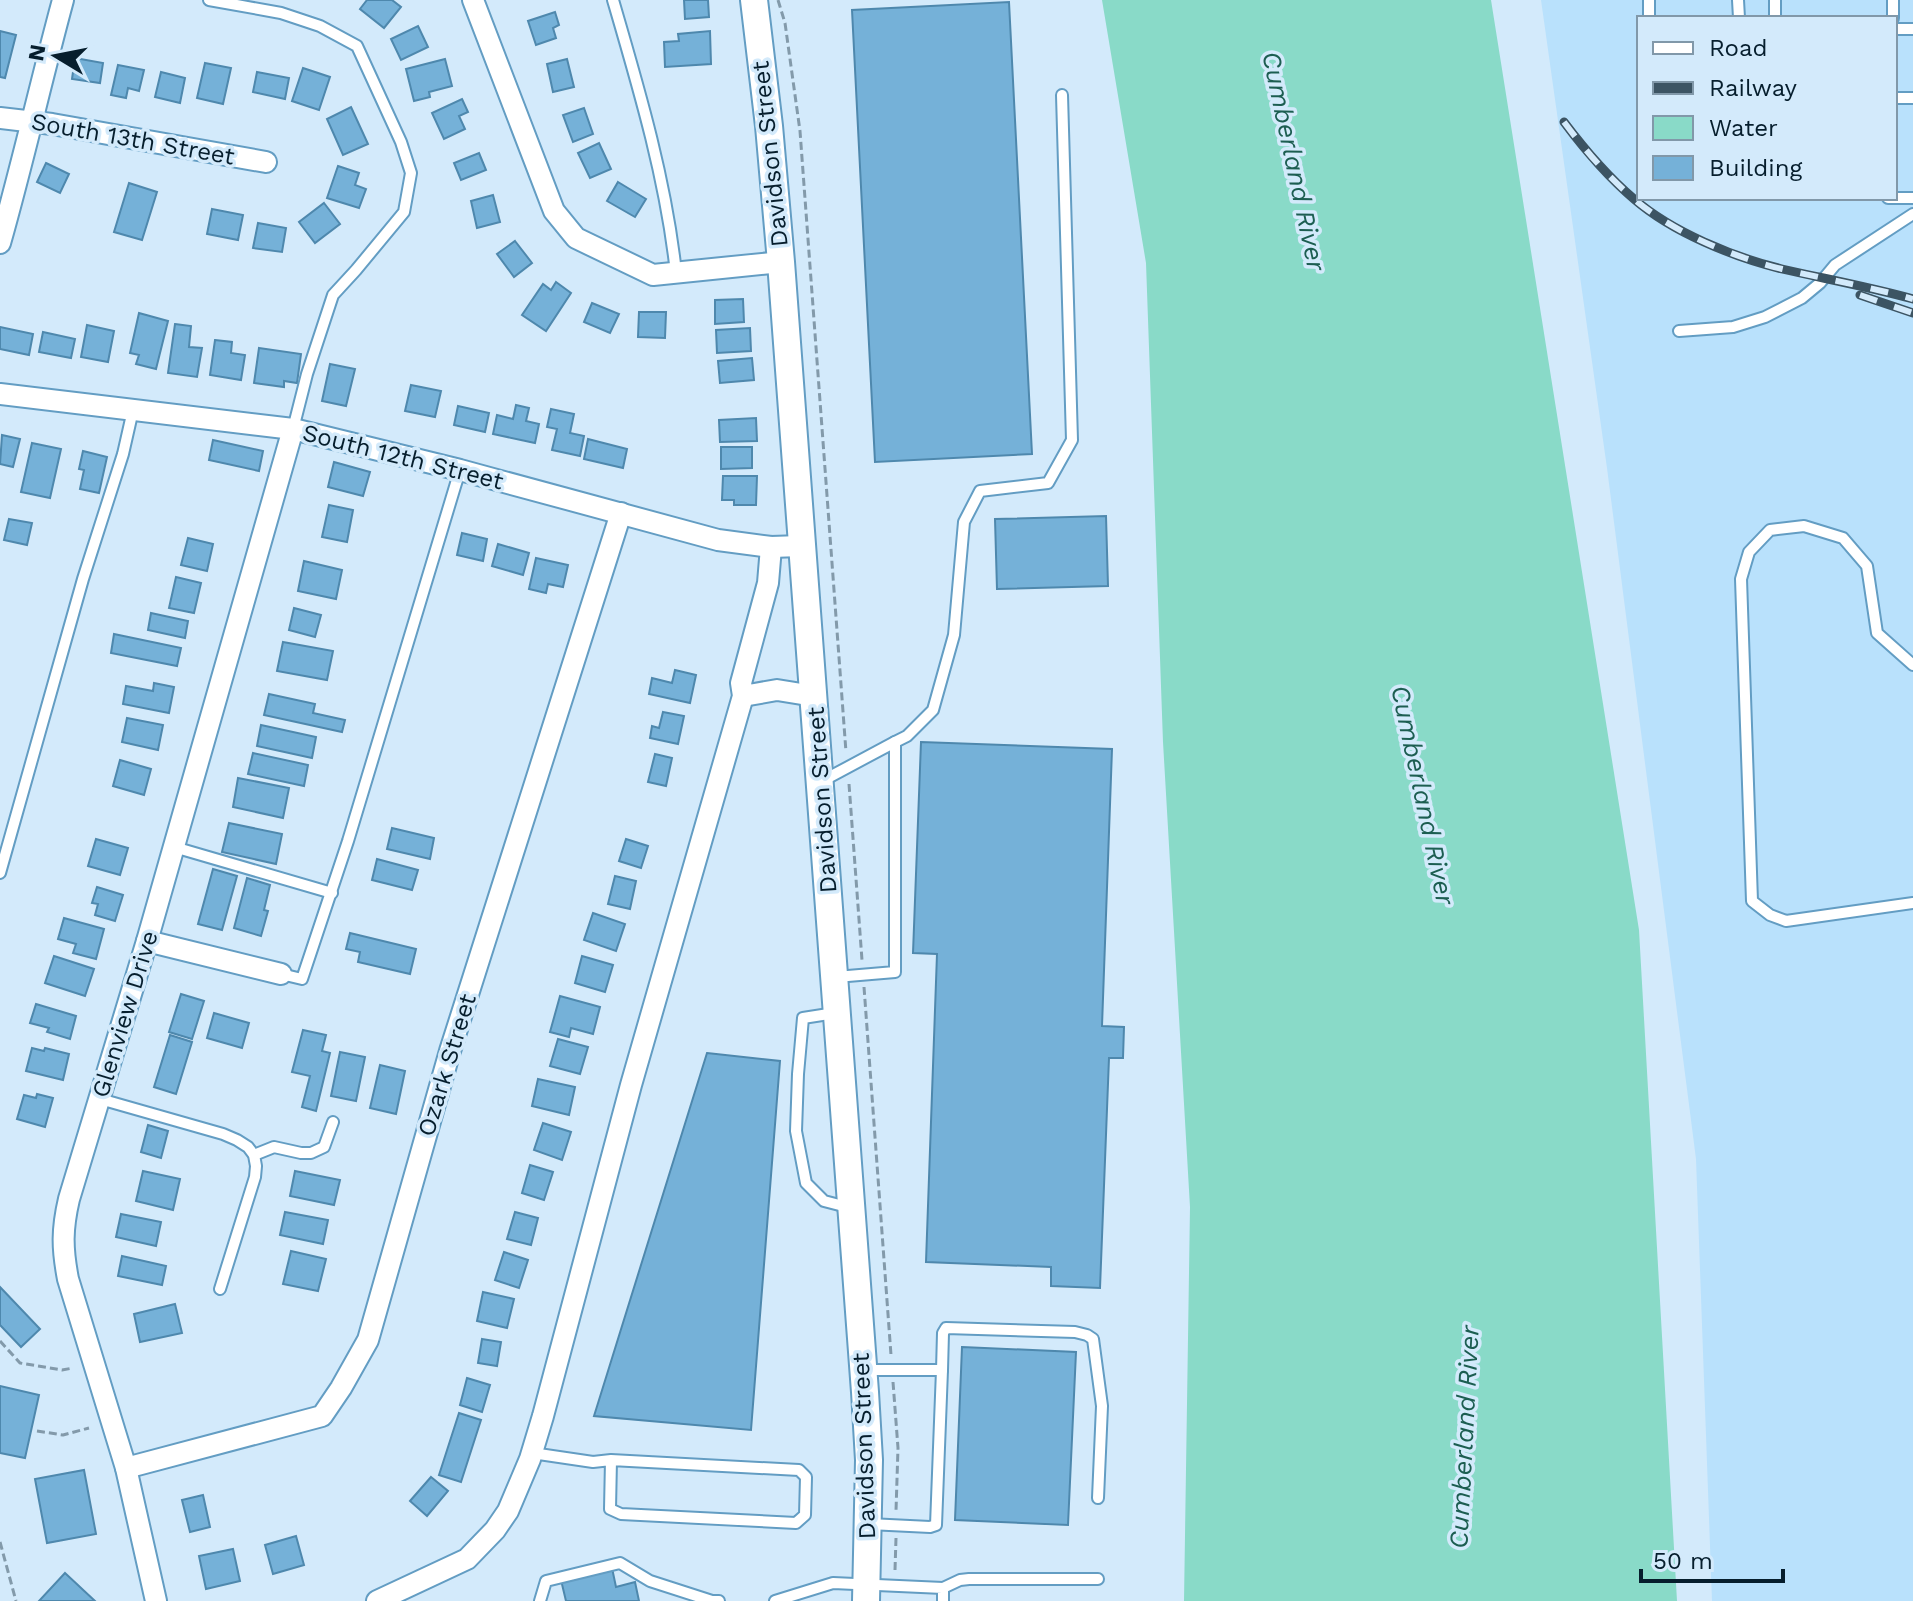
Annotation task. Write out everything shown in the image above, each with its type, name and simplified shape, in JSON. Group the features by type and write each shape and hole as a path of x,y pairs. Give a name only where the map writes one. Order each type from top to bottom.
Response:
{"street":[{"path":"0,243 63,0"},
{"path":"473,0 554,211 576,238 653,275 781,262"},
{"name":"Davidson Street","path":"754,0 781,262 864,1370 869,1460 867,1593"},
{"name":"South 13th Street","path":"0,118 31,120 266,162"},
{"name":"South 12th Street","path":"0,394 293,429 460,470 718,540 771,547 801,546"},
{"name":"Glenview Drive","path":"156,1601 126,1468 76,1304 63,1256 62,1237 65,1217 293,429"},
{"name":"Ozark Street","path":"126,1468 322,1416 368,1340 450,1051 621,513"},
{"path":"377,1601 467,1559 495,1530 508,1511 532,1453 631,1085 743,696 741,683 768,583 771,547"},
{"path":"743,696 777,690 814,696"},
{"path":"147,941 281,974"}],"lane":[{"path":"209,0 281,13 320,26 357,46 401,142 411,173 404,212 333,295 293,429"},
{"path":"613,0 657,163 676,273"},
{"path":"820,782 907,736 933,710 954,635 964,522 980,491 1048,483 1072,440 1062,95"},
{"path":"1679,331 1733,327 1765,317 1802,298 1835,265 1913,214"},
{"path":"0,873 83,579 123,454 133,409"},
{"path":"281,974 302,979 332,893 460,470"},
{"path":"1913,665 1877,633 1867,566 1843,538 1804,526 1770,530 1749,552 1741,579 1752,901 1770,915 1786,921 1913,903"},
{"path":"834,977 895,972 895,742"},
{"path":"174,847 332,893"},
{"path":"837,1013 803,1018 796,1131 806,1183 824,1201 851,1208"},
{"path":"100,1099 223,1134 248,1147 254,1155 255,1177 220,1289"},
{"path":"254,1155 274,1147 311,1153 324,1147 333,1122"},
{"path":"868,1524 936,1525 943,1333 946,1328 1075,1332 1093,1339 1102,1406 1098,1498"},
{"path":"864,1370 942,1370"},
{"path":"532,1453 593,1462 611,1460 799,1470 806,1477 805,1515 796,1523 621,1514 610,1509 611,1460"},
{"path":"540,1601 546,1581 620,1563 650,1581 719,1601"},
{"path":"775,1601 833,1583 867,1593 895,1587 943,1588 969,1579 1098,1579"},
{"path":"943,1588 943,1601"}],"path":[{"path":"778,0 785,23 800,131 848,768 898,1448 895,1587"},
{"path":"0,1341 20,1363 62,1370 73,1368"},
{"path":"37,1431 63,1435 89,1428"},
{"path":"0,1542 16,1601"}],"shaded area":[{"path":"1541,0 1913,0 1913,1601 1712,1601 1696,1159 1607,468"}],"water":[{"name":"Cumberland River","path":"1102,0 1491,0 1639,930 1677,1601 1184,1601 1190,1207 1163,742 1146,263"}],"building":[{"path":"367,0 392,0 401,7 384,28 360,9"},
{"path":"684,0 708,0 709,17 685,19"},
{"path":"1009,2 1032,454 875,462 852,10"},
{"path":"555,12 559,25 553,28 556,38 536,45 528,21"},
{"path":"418,26 428,47 401,60 391,39"},
{"path":"0,31 16,35 5,78 0,77"},
{"path":"710,31 711,64 665,67 664,42 679,41 678,34"},
{"path":"75,58 103,63 100,83 72,79"},
{"path":"445,59 452,86 429,92 430,97 414,101 406,69"},
{"path":"567,59 574,87 553,92 547,64"},
{"path":"205,63 231,68 223,104 197,98"},
{"path":"118,65 144,70 139,91 128,88 126,98 111,95"},
{"path":"303,68 330,77 319,110 292,101"},
{"path":"161,72 185,78 180,103 155,97"},
{"path":"257,72 289,78 285,99 253,92"},
{"path":"462,99 468,112 459,116 465,129 444,139 432,113"},
{"path":"351,107 368,144 343,155 327,119"},
{"path":"584,108 593,134 573,142 563,115"},
{"path":"599,143 611,169 590,178 578,153"},
{"path":"479,153 486,170 461,180 454,163"},
{"path":"46,163 69,174 60,193 37,182"},
{"path":"338,166 359,173 355,185 366,189 359,208 327,198"},
{"path":"618,182 646,199 635,217 607,201"},
{"path":"129,183 157,192 142,240 114,232"},
{"path":"493,195 500,222 477,228 471,201"},
{"path":"324,203 340,224 315,243 299,222"},
{"path":"212,209 243,215 238,240 207,234"},
{"path":"258,223 286,228 282,252 253,248"},
{"path":"515,241 532,263 514,277 497,254"},
{"path":"556,282 571,293 546,331 522,315 543,284 551,290"},
{"path":"743,299 744,322 715,324 715,300"},
{"path":"592,303 619,314 610,333 584,322"},
{"path":"639,312 666,312 665,338 638,337"},
{"path":"139,313 168,321 156,369 136,364 139,355 130,353"},
{"path":"175,324 191,326 189,347 202,348 197,377 168,373"},
{"path":"87,325 114,331 108,362 81,357"},
{"path":"0,327 33,334 29,355 0,349"},
{"path":"750,328 751,351 717,353 716,330"},
{"path":"43,332 75,339 71,358 39,352"},
{"path":"215,340 232,342 231,353 245,355 241,380 210,375"},
{"path":"259,348 301,354 297,383 284,381 284,387 254,383"},
{"path":"752,358 754,380 720,383 718,361"},
{"path":"330,364 355,369 346,406 322,401"},
{"path":"411,385 441,391 435,417 405,411"},
{"path":"516,405 529,408 526,421 539,424 535,443 493,434 497,415 513,419"},
{"path":"458,406 489,413 485,432 454,425"},
{"path":"551,409 574,414 570,433 584,436 580,456 552,450 557,429 547,427"},
{"path":"756,418 757,441 720,442 719,420"},
{"path":"2,435 20,439 13,467 0,464"},
{"path":"588,439 627,449 623,468 584,459"},
{"path":"213,440 263,451 259,471 209,460"},
{"path":"32,443 61,449 50,498 21,492"},
{"path":"721,447 752,447 752,468 721,469"},
{"path":"83,451 107,457 99,493 80,489 84,470 79,469"},
{"path":"334,462 370,472 363,496 328,487"},
{"path":"723,476 757,476 756,505 734,505 734,500 722,500"},
{"path":"329,505 353,510 347,542 322,537"},
{"path":"1106,516 1108,586 997,589 995,519"},
{"path":"9,519 32,523 27,545 4,540"},
{"path":"462,533 487,539 483,561 457,555"},
{"path":"188,538 213,544 207,571 181,565"},
{"path":"498,544 529,553 523,575 492,566"},
{"path":"536,558 568,565 563,587 548,584 546,593 529,589"},
{"path":"304,561 342,570 336,599 298,591"},
{"path":"176,577 201,583 194,613 169,608"},
{"path":"294,608 321,615 315,637 289,630"},
{"path":"151,613 188,621 185,638 148,630"},
{"path":"114,634 181,648 177,666 111,653"},
{"path":"283,642 333,651 327,680 277,671"},
{"path":"675,670 696,675 690,703 649,694 652,678 672,683"},
{"path":"154,683 174,687 169,713 123,704 126,686 153,691"},
{"path":"269,694 315,704 313,713 345,720 342,732 264,715"},
{"path":"663,712 684,716 678,744 650,738 652,726 659,728"},
{"path":"127,718 163,725 158,750 122,742"},
{"path":"261,725 316,737 312,758 257,746"},
{"path":"921,742 1112,749 1102,1026 1124,1027 1123,1058 1109,1058 1100,1288 1051,1286 1051,1267 926,1262 937,954 913,953"},
{"path":"253,753 308,765 304,786 248,774"},
{"path":"655,754 672,758 666,786 648,782"},
{"path":"120,760 151,769 144,795 113,786"},
{"path":"238,778 289,788 283,818 233,807"},
{"path":"229,823 282,834 276,864 222,852"},
{"path":"392,828 434,838 430,859 387,849"},
{"path":"96,839 128,848 120,875 88,866"},
{"path":"626,839 648,846 641,868 619,861"},
{"path":"377,859 418,870 412,890 372,880"},
{"path":"213,869 237,876 222,930 198,924"},
{"path":"615,876 636,881 630,909 608,904"},
{"path":"247,878 270,885 264,910 268,911 261,936 234,928"},
{"path":"97,887 123,895 115,921 95,915 98,904 92,903"},
{"path":"593,913 625,924 616,951 584,940"},
{"path":"64,918 104,929 96,959 73,953 76,944 58,939"},
{"path":"350,933 416,949 410,974 358,962 360,952 346,949"},
{"path":"54,956 94,969 85,996 45,983"},
{"path":"582,956 613,965 605,992 575,983"},
{"path":"181,994 204,1001 192,1039 169,1032"},
{"path":"560,996 600,1007 593,1034 571,1028 569,1037 550,1032"},
{"path":"36,1004 76,1016 70,1039 47,1032 49,1028 30,1023"},
{"path":"214,1013 249,1023 242,1048 207,1038"},
{"path":"303,1030 326,1035 322,1051 330,1053 316,1111 302,1107 310,1076 292,1072"},
{"path":"170,1035 192,1042 176,1094 154,1087"},
{"path":"558,1039 588,1047 580,1074 550,1066"},
{"path":"32,1048 69,1054 63,1080 26,1071"},
{"path":"340,1052 365,1057 356,1101 331,1096"},
{"path":"707,1053 780,1061 751,1430 594,1416"},
{"path":"380,1065 405,1071 396,1114 370,1108"},
{"path":"538,1079 575,1087 569,1115 532,1106"},
{"path":"37,1094 53,1098 45,1127 17,1119 24,1095 36,1098"},
{"path":"543,1123 571,1132 562,1160 534,1150"},
{"path":"148,1125 168,1131 161,1158 141,1152"},
{"path":"530,1165 553,1172 544,1200 522,1193"},
{"path":"143,1171 180,1179 173,1210 136,1201"},
{"path":"295,1171 340,1180 334,1205 290,1196"},
{"path":"285,1212 328,1220 323,1244 280,1235"},
{"path":"515,1212 538,1218 531,1245 507,1239"},
{"path":"121,1214 161,1222 156,1246 116,1237"},
{"path":"291,1251 326,1259 318,1291 283,1284"},
{"path":"504,1252 528,1260 519,1288 495,1280"},
{"path":"122,1256 166,1266 162,1285 118,1276"},
{"path":"0,1287 40,1329 21,1347 0,1325"},
{"path":"483,1292 514,1299 507,1328 477,1321"},
{"path":"175,1304 182,1333 140,1342 134,1314"},
{"path":"482,1339 501,1342 497,1366 478,1363"},
{"path":"962,1347 1076,1352 1068,1525 955,1520"},
{"path":"467,1378 490,1385 482,1412 460,1405"},
{"path":"0,1386 39,1395 25,1458 0,1453"},
{"path":"459,1413 481,1420 461,1482 439,1475"},
{"path":"84,1470 96,1534 47,1543 35,1479"},
{"path":"431,1477 448,1491 427,1516 410,1501"},
{"path":"203,1495 210,1527 190,1532 182,1500"},
{"path":"296,1536 304,1565 273,1574 265,1545"},
{"path":"233,1549 240,1581 206,1589 199,1556"},
{"path":"612,1568 616,1587 635,1582 639,1601 566,1601 561,1580"},
{"path":"65,1573 95,1601 39,1601"}],"railway":[{"path":"1564,122 1624,190 1649,211 1685,232 1763,264 1913,299"},
{"path":"1860,295 1913,313"}]}
